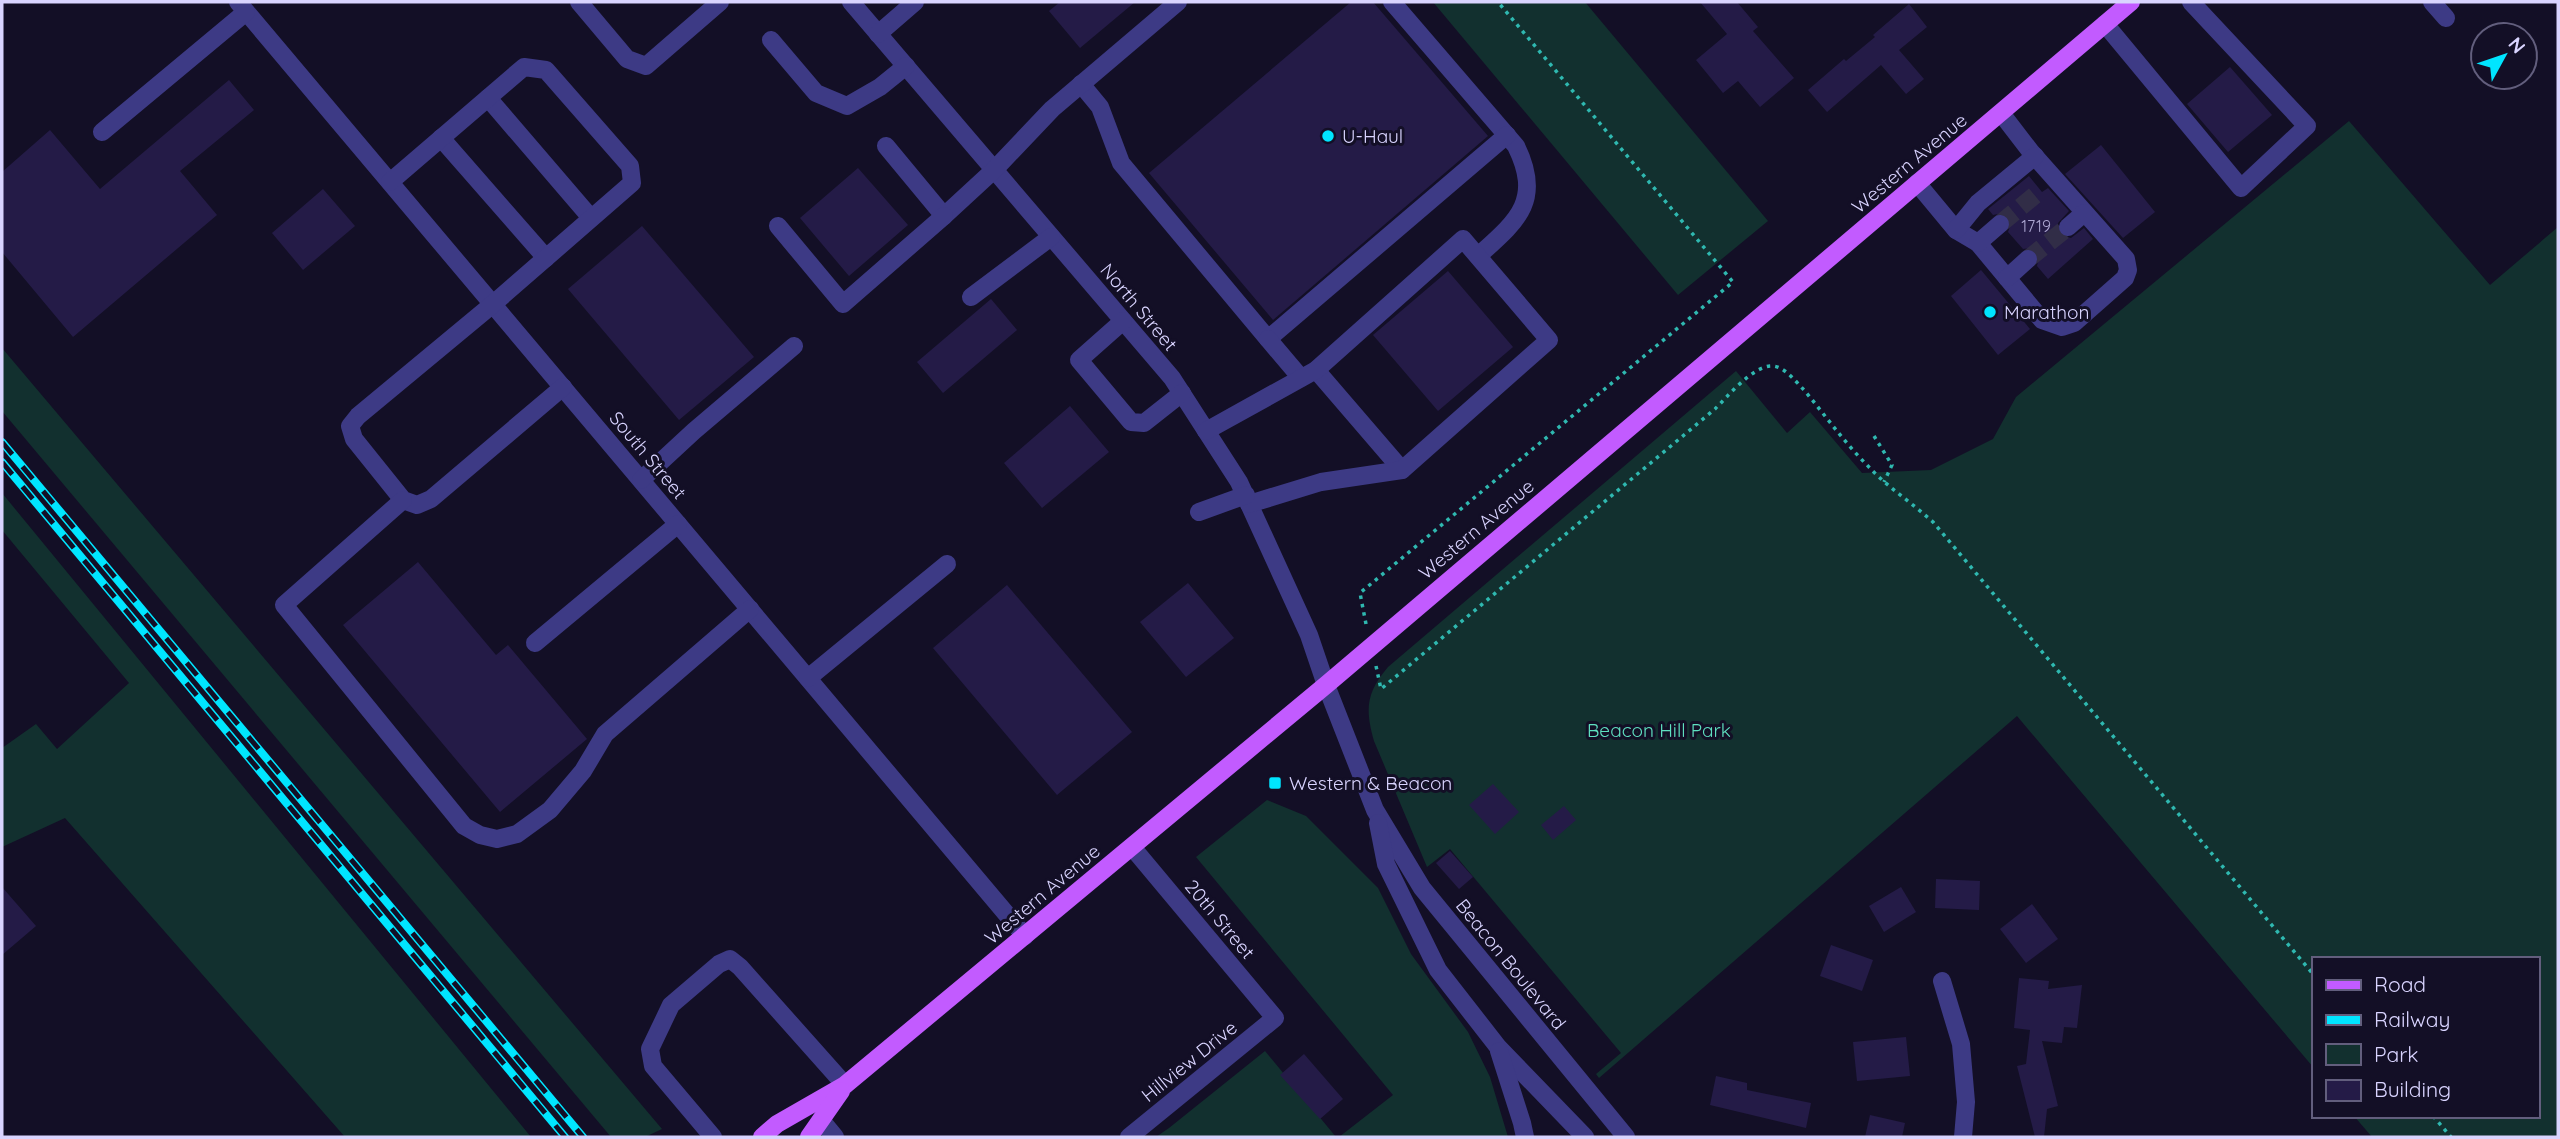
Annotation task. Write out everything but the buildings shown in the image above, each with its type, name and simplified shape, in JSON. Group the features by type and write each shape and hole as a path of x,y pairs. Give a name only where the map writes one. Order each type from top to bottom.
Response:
{"main road":[{"name":"Western Avenue","path":"762,1137 777,1124 845,1085 1025,936 1326,685 2132,2"},
{"name":"Western Avenue","path":"809,1137 845,1085"}],"street":[{"path":"579,2 627,59 646,66 720,2"},
{"name":"North Street","path":"851,2 1182,393 1248,500 1309,635 1326,685"},
{"path":"878,34 915,2"},
{"path":"778,226 843,304 995,169 1052,109 1178,2"},
{"path":"1392,2 1516,146 1526,166 1528,189 1524,205 1510,227 1478,257"},
{"path":"2105,24 2241,188 2306,126 2191,2"},
{"path":"2432,2 2446,18"},
{"path":"102,132 242,7"},
{"name":"South Street","path":"242,7 1025,936"},
{"path":"771,40 816,93 847,106 880,87 906,66"},
{"path":"390,182 524,67 546,70 630,166 632,183 493,304 358,416 350,426 354,439 403,500 417,505 431,499 563,387"},
{"path":"1082,84 1100,107 1121,163 1268,339 1308,374 1402,470"},
{"path":"488,98 591,218"},
{"path":"1917,183 1956,230 1978,243 2042,320 2062,327 2074,323 2125,278 2128,270 2126,259 2035,156 2001,113"},
{"path":"1268,339 1507,135"},
{"path":"441,138 545,258"},
{"path":"886,146 944,216"},
{"path":"1956,230 1978,203 2035,156"},
{"path":"2040,191 2055,179"},
{"path":"2068,227 2084,213"},
{"path":"1978,243 2000,224"},
{"path":"971,297 1051,236"},
{"path":"1199,512 1321,482 1402,470 1549,340 1463,239 1308,374 1206,431"},
{"path":"2007,278 2028,260"},
{"path":"1123,321 1079,360 1130,422 1144,423 1182,393"},
{"path":"641,480 794,346"},
{"path":"403,500 284,605 464,826 480,835 497,839 517,834 551,810 583,771 605,734 750,608"},
{"path":"535,643 678,524"},
{"path":"808,678 947,564"},
{"name":"Beacon Boulevard","path":"1326,685 1376,810 1422,888 1626,1137"},
{"name":"Beacon Boulevard","path":"1376,810 1386,864 1438,971 1498,1047 1585,1137"},
{"name":"20th Street","path":"1132,847 1275,1018"},
{"path":"713,1137 653,1066 650,1049 671,1005 719,964 730,959 845,1085"},
{"path":"1942,981 1961,1044 1966,1102 1963,1137"},
{"name":"Hillview Drive","path":"1129,1137 1275,1018"},
{"name":"Beacon Boulevard","path":"1498,1047 1525,1137"},
{"path":"821,1120 835,1137"}],"path":[{"path":"1360,593 1733,282 1498,2"},
{"path":"1381,689 1715,409 1745,379 1771,366 1789,374 1866,464 1933,522 2312,973"},
{"path":"1874,436 1892,465 1884,482"},
{"path":"2435,1118 2451,1137"}],"green space":[{"path":"1433,2 1585,2 1768,221 1678,295"},
{"name":"Beacon Hill Park","path":"2349,121 2490,285 2558,227 2558,1137 2372,1137 2356,1118 2539,1118 2539,957 2312,957 2312,1066 2017,716 1599,1078 1596,1074 1621,1053 1450,849 1427,867 1374,741 1369,720 1369,702 1375,685 1388,667 1736,371 1787,433 1810,412 1862,473 1931,470 1993,439 2016,397"},
{"path":"2,348 662,1129 645,1137 611,1137 2,411"},
{"path":"2,493 531,1137 345,1137 65,818 2,847 2,748 36,724 57,749 129,683 2,530"},
{"path":"1267,800 1306,816 1378,888 1411,954 1468,1032 1490,1077 1508,1137 1339,1137 1393,1095 1196,857"},
{"path":"1265,1051 1336,1137 1156,1137 1169,1128"}],"tunnel":[{"path":"2000,224 2040,191"},
{"path":"2028,259 2068,227"}],"railway":[{"path":"2,442 583,1137"},
{"path":"2,462 565,1137"}],"place":[{"name":"U-Haul","path":"1328,136"},
{"name":"Marathon","path":"1990,312"},
{"name":"Western & Beacon","path":"1275,783"}]}
